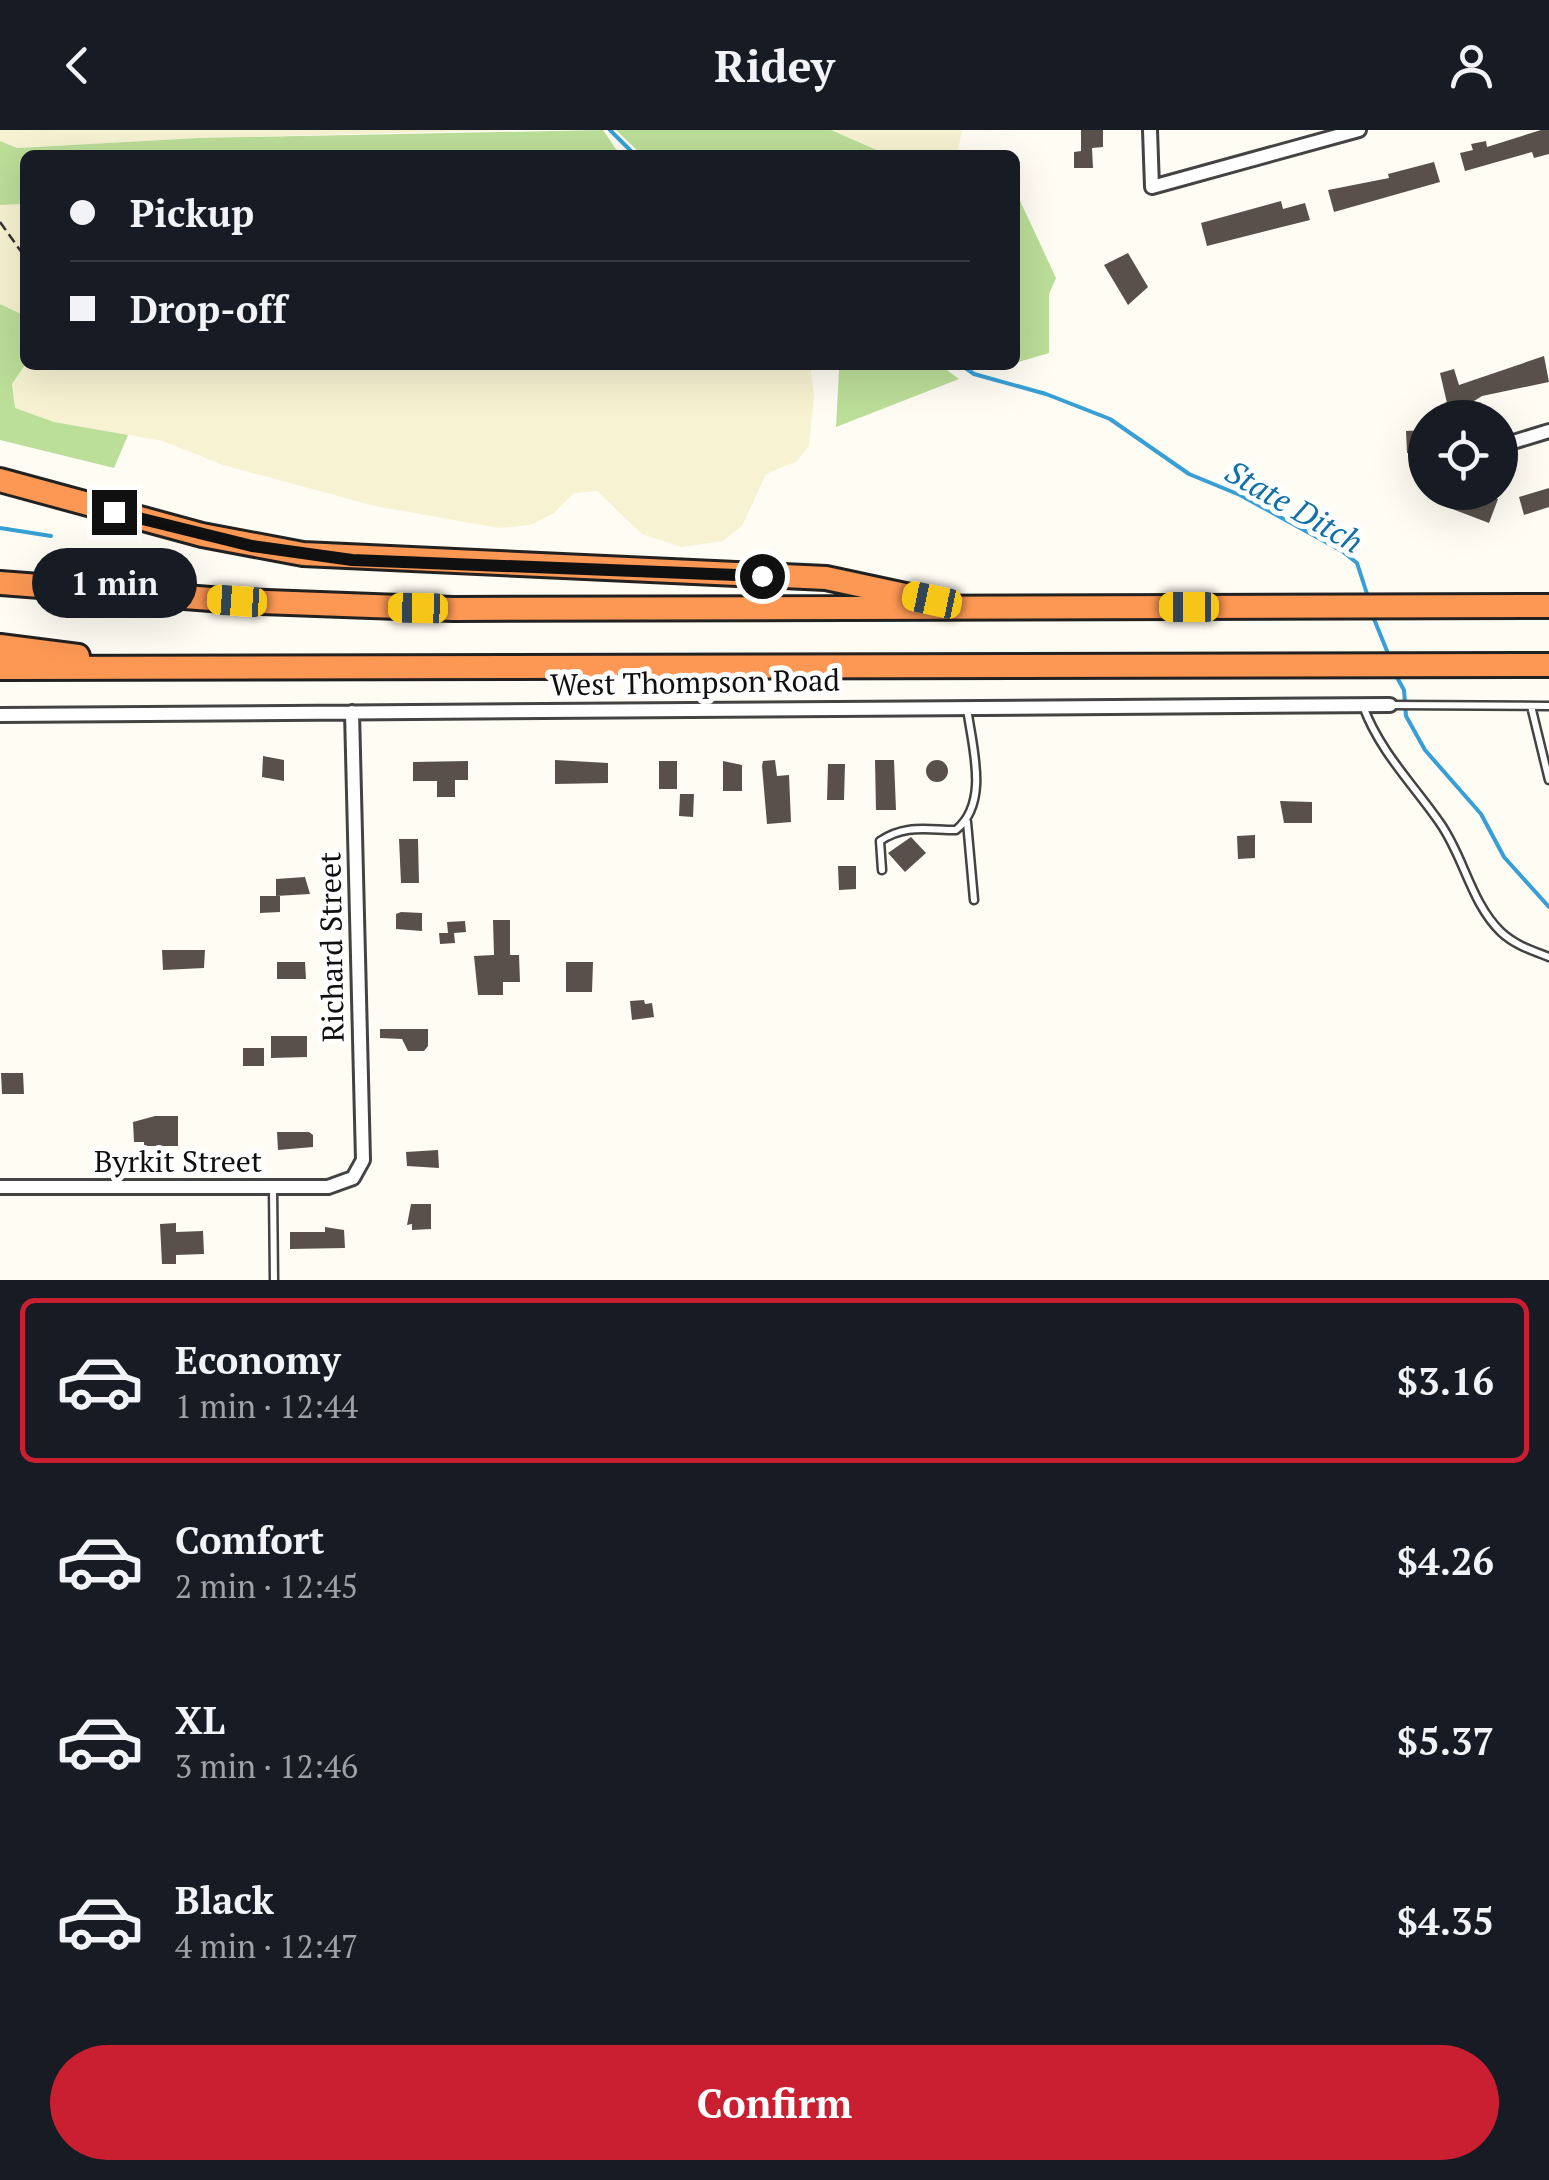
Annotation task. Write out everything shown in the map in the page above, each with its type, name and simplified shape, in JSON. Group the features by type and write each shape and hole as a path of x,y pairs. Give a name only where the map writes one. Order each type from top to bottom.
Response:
{"highway":[{"path":"0,480 202,536 303,554 826,578 966,608"},
{"path":"0,582 350,607 1549,606"},
{"path":"0,646 98,658 130,667"},
{"path":"0,668 1549,665"}],"street":[{"path":"1150,130 1152,187 1359,130"},
{"path":"1518,440 1549,430"},
{"name":"West Thompson Road","path":"0,716 1390,705"},
{"name":"Richard Street","path":"352,712 364,1160 354,1178"},
{"name":"Byrkit Street","path":"0,1187 328,1187 354,1178"}],"lane":[{"path":"1363,705 1372,729 1410,789 1440,822 1483,911 1518,945 1549,957"},
{"path":"1390,705 1549,706"},
{"path":"966,706 976,782 967,821 974,900"},
{"path":"1531,706 1549,780"},
{"path":"882,870 880,841 894,831 908,827 956,830 967,821"},
{"path":"273,1188 274,1280"}],"path":[{"path":"0,222 20,250"}],"shaded area":[{"path":"0,130 513,130 198,138 16,148 0,141"},
{"path":"831,130 962,130 958,150 877,150"},
{"path":"20,204 20,314 0,304 0,205"},
{"path":"22,370 811,370 814,396 809,446 797,461 766,474 742,526 723,541 681,547 642,534 597,491 574,493 554,513 530,525 499,528 375,506 223,465 163,441 54,422 15,408 12,384"}],"green space":[{"path":"603,130 617,150 20,150 20,204 0,205 0,141 17,148 198,138"},
{"path":"616,130 831,130 877,150 637,150"},
{"path":"1020,201 1056,278 1049,294 1049,353 1020,362"},
{"path":"0,304 20,314 22,370 12,384 15,408 54,422 128,435 114,468 0,440"},
{"path":"947,370 959,379 836,427 839,371"}],"building":[{"path":"1081,130 1103,130 1103,147 1092,148 1093,168 1074,168 1074,152 1081,151"},
{"path":"1549,130 1549,154 1534,158 1532,152 1465,171 1460,153 1473,150 1471,144 1486,141 1487,147"},
{"path":"1434,162 1440,182 1334,212 1328,190 1389,178 1388,174"},
{"path":"1281,201 1283,209 1305,203 1310,220 1207,246 1201,223"},
{"path":"1128,253 1148,287 1128,305 1104,265"},
{"path":"1544,356 1549,382 1476,400 1446,400 1440,373 1454,369 1459,385"},
{"path":"1549,488 1549,507 1524,515 1519,497"},
{"path":"1455,510 1494,510 1489,523"},
{"path":"263,756 284,760 284,781 262,777"},
{"path":"555,760 608,763 608,783 555,784"},
{"path":"775,760 777,776 789,775 791,822 767,824 762,766 763,761"},
{"path":"875,760 894,760 896,810 876,810"},
{"path":"933,760 941,760 948,771 941,782 933,782 926,775 926,767"},
{"path":"468,761 468,780 455,780 455,797 437,797 437,781 413,781 413,762"},
{"path":"659,761 677,761 677,789 659,789"},
{"path":"723,761 742,765 742,791 723,791"},
{"path":"828,764 845,764 844,800 827,800"},
{"path":"680,794 694,794 693,817 679,816"},
{"path":"1280,801 1312,802 1312,823 1284,823"},
{"path":"1255,835 1255,858 1238,859 1237,836"},
{"path":"911,837 926,853 905,872 888,853"},
{"path":"399,839 418,839 419,883 401,883"},
{"path":"838,866 856,866 856,889 839,890"},
{"path":"305,877 310,894 276,896 276,879"},
{"path":"260,896 280,896 280,912 260,913"},
{"path":"422,913 422,931 396,929 396,914"},
{"path":"493,920 510,920 510,955 519,955 520,982 503,982 503,995 478,995 474,956 494,955"},
{"path":"465,921 466,932 454,933 455,943 440,944 439,933 448,933 447,922"},
{"path":"162,950 205,950 204,968 163,970"},
{"path":"277,962 305,962 306,979 277,979"},
{"path":"566,962 593,962 592,992 566,992"},
{"path":"644,1000 645,1004 652,1003 654,1017 632,1020 630,1001"},
{"path":"380,1029 428,1029 428,1046 424,1051 408,1051 402,1039 380,1038"},
{"path":"271,1036 307,1036 307,1057 271,1058"},
{"path":"243,1048 264,1048 264,1066 243,1066"},
{"path":"1,1073 23,1073 24,1094 2,1094"},
{"path":"155,1116 178,1116 178,1146 144,1146 144,1142 134,1142 133,1122"},
{"path":"277,1132 309,1132 313,1135 313,1147 278,1150"},
{"path":"438,1150 439,1168 407,1166 406,1152"},
{"path":"411,1204 431,1204 431,1229 412,1230 412,1224 407,1225"},
{"path":"176,1223 176,1232 203,1231 204,1254 176,1255 176,1264 162,1264 160,1224"},
{"path":"325,1227 344,1230 345,1248 290,1249 290,1232 325,1232"}],"waterway":[{"name":"State Ditch","path":"610,130 630,150"},
{"name":"State Ditch","path":"968,370 1110,419 1189,474 1240,495 1342,551 1357,563 1369,600"},
{"path":"0,528 51,536"},
{"name":"State Ditch","path":"1372,614 1389,656"},
{"name":"State Ditch","path":"1395,674 1404,690 1406,716 1425,750 1481,814 1504,857 1549,907"}],"route":[{"path":"114,512 202,536 352,560 762,576"}]}
